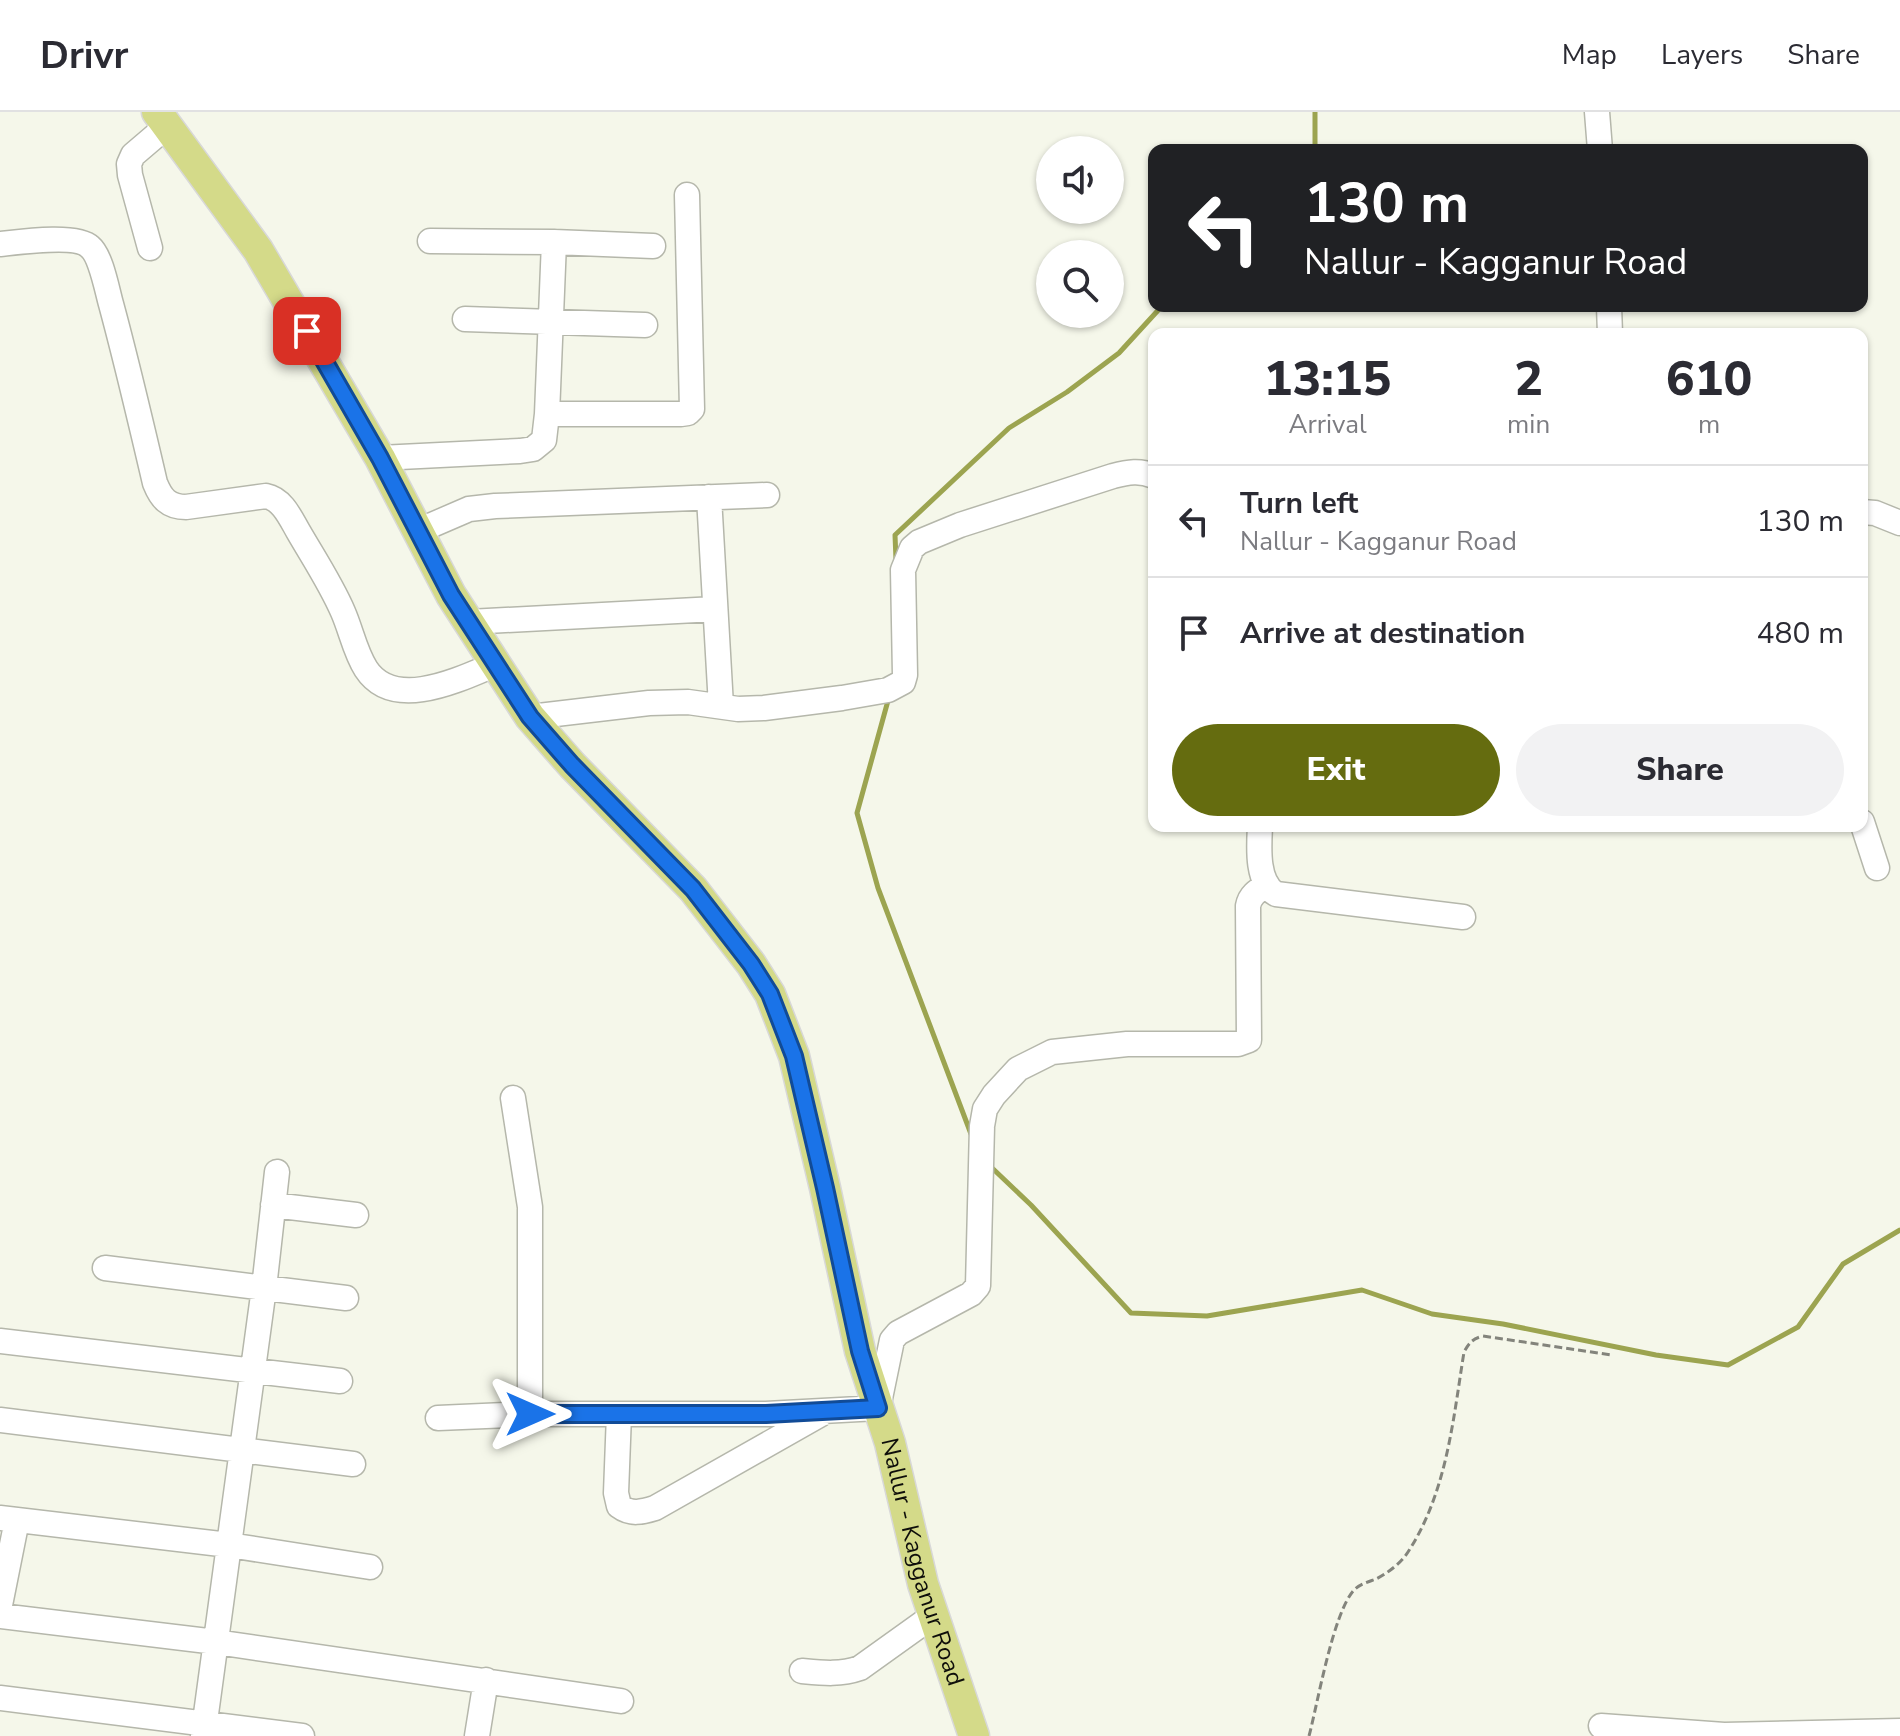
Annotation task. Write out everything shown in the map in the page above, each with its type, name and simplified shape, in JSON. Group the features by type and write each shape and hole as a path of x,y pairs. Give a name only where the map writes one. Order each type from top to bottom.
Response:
{"main road":[{"name":"Nallur - Kagganur Road","path":"162,119 258,250 380,458 451,595 530,717 572,765 693,889 751,964 770,994 794,1056 860,1351 890,1443 923,1584 974,1736"}],"street":[{"path":"1597,112 1600,144"},
{"path":"150,248 129,164 162,119"},
{"path":"547,414 681,414 692,409 687,195"},
{"path":"0,244 44,240 81,242 91,247 98,258 109,296 155,483 163,500 177,507 186,507 273,497 287,513 343,610 366,668 376,681 397,691 412,690 464,677 496,664"},
{"path":"430,241 653,246"},
{"path":"380,458 533,449 544,440 554,242"},
{"path":"465,319 645,325"},
{"path":"530,717 649,703 688,702 738,709 764,708 873,693 898,685 905,675 903,570 912,548 919,542 960,525 1129,471 1148,474"},
{"path":"418,531 469,509 767,495"},
{"path":"709,497 721,706"},
{"path":"1868,512 1900,523"},
{"path":"469,622 715,609"},
{"path":"1260,832 1260,860 1267,885 1276,894 1463,917"},
{"path":"1865,832 1877,868"},
{"path":"438,1418 530,1414 766,1414 878,1408 892,1340 898,1333 971,1294 978,1286 982,1126 985,1109 994,1095 1018,1069 1052,1052 1127,1044 1238,1044 1249,1040 1248,906 1253,894 1267,885"},
{"path":"513,1098 530,1207 530,1414"},
{"path":"204,1729 277,1172"},
{"path":"273,1205 356,1215"},
{"path":"105,1268 346,1298"},
{"path":"0,1341 340,1381"},
{"path":"619,1414 616,1493 619,1506 627,1511 642,1512 655,1508 826,1411"},
{"path":"0,1420 353,1464"},
{"path":"0,1605 9,1519 229,1545 370,1567"},
{"path":"802,1671 833,1674 860,1668 934,1615"},
{"path":"0,1616 216,1642 621,1701"},
{"path":"477,1736 486,1680"},
{"path":"0,1698 204,1729 302,1736"},
{"path":"1601,1726 1724,1735 1900,1731"}],"path":[{"path":"1309,1736 1335,1630 1346,1602 1362,1584 1379,1577 1408,1553 1433,1503 1446,1464 1464,1352 1469,1343 1473,1338 1483,1336 1612,1355"}],"waterway":[{"path":"1315,112 1315,144"},
{"path":"896,560 895,535 1009,428 1067,392 1119,353 1157,312"},
{"path":"889,697 857,813 878,888 971,1134"},
{"path":"990,1166 1031,1205 1131,1313 1207,1316 1362,1290 1432,1314 1728,1365 1798,1327 1843,1264 1900,1230"}],"route":[{"path":"307,331 380,458 451,595 530,717 572,765 693,889 751,964 770,994 794,1056 860,1351 878,1408 766,1414 530,1414"}]}
